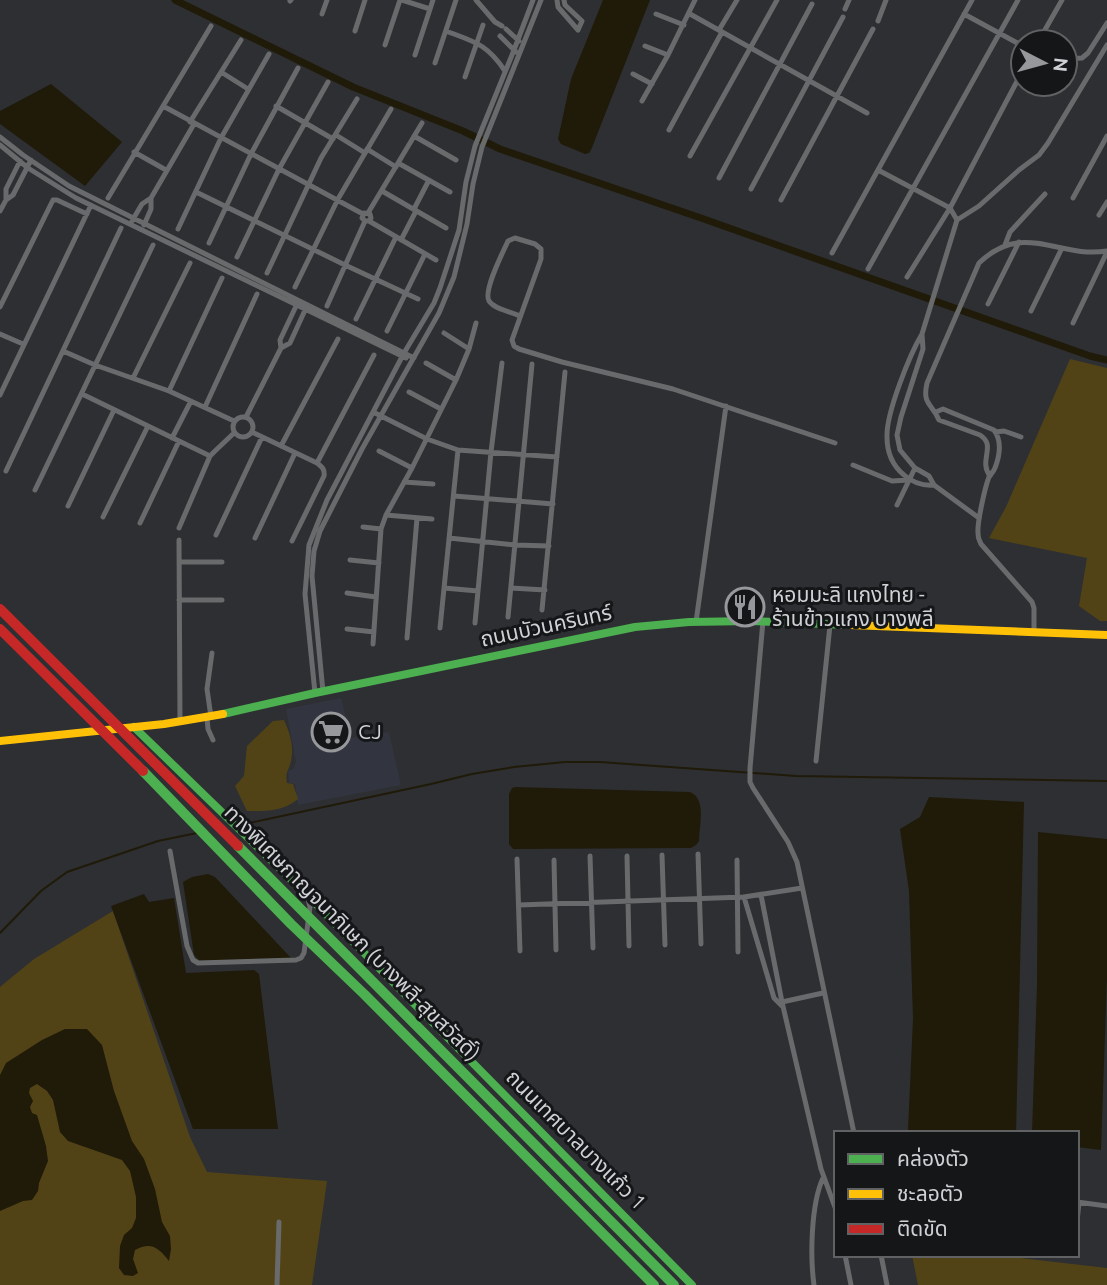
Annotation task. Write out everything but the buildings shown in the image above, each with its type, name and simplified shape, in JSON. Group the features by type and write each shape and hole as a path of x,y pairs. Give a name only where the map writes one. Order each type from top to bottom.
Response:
{"main road":[{"name":"ทางพิเศษกาญจนาภิเษก (บางพลี-สุขสวัสดิ์)","path":"0,609 674,1285"},
{"name":"ถนนบัวนครินทร์","path":"0,741 209,717 635,627 696,622 763,621 1107,635"},
{"name":"ทางพิเศษกาญจนาภิเษก (บางพลี-สุขสวัสดิ์)","path":"0,629 291,924 654,1285"},
{"name":"ถนนเทศบาลบางแก้ว 1","path":"134,727 305,893 692,1285"}],"street":[{"path":"322,15 327,0"},
{"path":"355,31 365,0"},
{"path":"384,45 401,0 430,9"},
{"path":"415,55 433,0"},
{"path":"435,63 456,0"},
{"path":"475,0 520,43"},
{"path":"486,125 517,52 533,0"},
{"path":"520,43 541,0"},
{"path":"557,0 558,7 578,30 582,21 565,5 564,0"},
{"path":"642,101 695,0"},
{"path":"669,130 737,0"},
{"path":"690,156 776,0"},
{"path":"845,9 849,0"},
{"path":"878,21 886,0"},
{"path":"832,253 972,0"},
{"path":"868,269 1018,0"},
{"path":"1046,28 1062,0"},
{"path":"719,178 812,4"},
{"path":"656,14 684,25"},
{"path":"690,14 867,113"},
{"path":"964,14 1009,38"},
{"path":"751,189 843,18"},
{"path":"495,22 498,34 517,52"},
{"path":"1079,58 1088,53 1107,23"},
{"path":"465,77 483,25"},
{"path":"108,198 211,26"},
{"path":"781,200 873,29"},
{"path":"446,31 488,50 505,71"},
{"path":"131,221 142,204 151,198 240,40"},
{"path":"934,485 924,486 909,480 897,469 890,454 887,436 890,414 922,334 957,220 979,206 1039,155 1107,45"},
{"path":"645,46 668,55"},
{"path":"319,692 305,594 309,545 327,499 403,355 434,303 459,230 466,182 505,71 517,52"},
{"path":"178,229 220,138 270,54"},
{"path":"209,243 251,154 298,68"},
{"path":"221,72 248,89"},
{"path":"633,74 652,84"},
{"path":"237,257 279,169 328,82"},
{"path":"907,278 950,208 1009,96"},
{"path":"267,273 309,185 357,99"},
{"path":"163,106 371,218 367,221 327,306"},
{"path":"276,107 450,192"},
{"path":"295,288 338,199 391,109"},
{"path":"366,214 422,123"},
{"path":"414,136 456,159"},
{"path":"1073,198 1107,136"},
{"path":"0,137 69,186 131,221 413,360"},
{"path":"0,145 28,168 66,192 131,221"},
{"path":"319,692 312,576 314,551 320,531 362,449 439,313 454,277 467,224 479,146"},
{"path":"135,152 166,170"},
{"path":"6,200 6,189 23,155"},
{"path":"0,211 6,200 13,195 31,160"},
{"path":"878,170 950,208 957,220"},
{"path":"356,319 429,180"},
{"path":"382,191 446,228"},
{"path":"196,192 418,299"},
{"path":"1005,245 1010,232 1045,194"},
{"path":"143,227 152,209 151,198"},
{"path":"0,395 94,199"},
{"path":"0,307 53,200 87,214"},
{"path":"1099,215 1107,202"},
{"path":"367,221 436,260"},
{"path":"6,471 121,228"},
{"path":"520,316 490,303 487,298 508,241 515,238 535,244 541,249 541,259 512,340 514,346 562,362 673,389 835,443"},
{"path":"988,304 1018,242"},
{"path":"990,476 985,467 988,444 986,439 939,420 926,400 925,392 979,263 1005,245 1018,242 1037,242 1076,251 1107,251 1073,323"},
{"path":"35,490 153,245"},
{"path":"1031,311 1062,248"},
{"path":"387,331 425,254"},
{"path":"133,379 190,263"},
{"path":"446,274 454,277"},
{"path":"169,391 222,278"},
{"path":"205,407 257,294"},
{"path":"281,348 280,341 298,302"},
{"path":"246,417 281,348 289,343 307,307"},
{"path":"373,644 381,529 456,380 476,323"},
{"path":"0,334 23,344"},
{"path":"444,334 469,349"},
{"path":"922,334 923,349 897,435 900,450 915,468 929,476 934,485 979,518"},
{"path":"281,446 338,338"},
{"path":"63,351 169,391 234,421"},
{"path":"317,463 374,355"},
{"path":"475,623 502,362"},
{"path":"426,363 456,380"},
{"path":"509,617 532,364"},
{"path":"542,610 565,372"},
{"path":"409,392 441,409"},
{"path":"82,394 210,456"},
{"path":"172,438 191,401"},
{"path":"696,622 726,406"},
{"path":"936,412 943,409 995,432 1004,431 1021,437"},
{"path":"68,506 114,410"},
{"path":"373,412 427,439 458,450 557,457"},
{"path":"890,414 901,417"},
{"path":"239,417 246,417 253,423 252,432 245,437 234,433 234,421 239,417"},
{"path":"103,517 148,426"},
{"path":"252,432 317,463 324,471 292,541"},
{"path":"995,432 1000,444 999,453 979,518 978,537 981,544 1032,602 1034,633"},
{"path":"179,528 210,456 234,433"},
{"path":"216,535 262,437"},
{"path":"140,523 179,441"},
{"path":"440,628 458,450"},
{"path":"379,451 412,468"},
{"path":"987,451 999,453"},
{"path":"255,538 295,453"},
{"path":"853,465 892,481 909,480"},
{"path":"897,505 915,468"},
{"path":"404,482 433,484"},
{"path":"454,496 553,504"},
{"path":"386,515 432,519"},
{"path":"407,638 417,518"},
{"path":"362,527 381,529"},
{"path":"449,538 549,546"},
{"path":"179,540 180,722"},
{"path":"350,559 379,563"},
{"path":"179,562 222,562"},
{"path":"444,588 478,591"},
{"path":"511,588 545,590"},
{"path":"346,593 376,597"},
{"path":"179,600 222,600"},
{"path":"763,621 750,782 793,852 854,1131"},
{"path":"816,761 830,625"},
{"path":"346,629 374,632"},
{"path":"212,653 207,689 208,729 213,740"},
{"path":"170,851 187,946 193,960 198,963 301,958 310,907 305,893"},
{"path":"698,854 701,944"},
{"path":"662,855 665,945"},
{"path":"590,856 593,948"},
{"path":"627,856 629,946"},
{"path":"517,859 520,951"},
{"path":"737,859 741,897 738,952"},
{"path":"554,860 556,950"},
{"path":"519,905 741,897 802,888"},
{"path":"761,895 783,1005 823,1177 833,1191"},
{"path":"741,897 774,998 783,1005"},
{"path":"783,1005 823,993"},
{"path":"814,1285 811,1256 814,1213 823,1177"},
{"path":"1079,1202 1107,1206"},
{"path":"277,1285 279,1222"},
{"path":"845,1257 851,1285"},
{"path":"881,1257 887,1285"}],"shaded area":[{"path":"603,0 650,0 591,150 585,154 561,144 558,139 571,79"},
{"path":"51,84 122,142 85,186 0,124 0,111"},
{"path":"1070,359 1107,368 1107,621 1100,621 1079,606 1087,558 989,538 1006,507"},
{"path":"341,698 351,738 389,732 401,785 298,805 295,784 289,783 288,771 293,769 296,762 286,709"},
{"path":"284,720 292,750 287,783 293,784 298,799 280,809 247,811 235,786 244,776 247,746 273,721"},
{"path":"515,787 690,792 699,800 699,841 691,848 513,849 509,844 509,794"},
{"path":"929,797 1024,802 1016,1131 908,1130 913,1019 909,891 900,829 920,817"},
{"path":"1038,832 1107,839 1107,977 1101,1150 1079,1147 1079,1131 1032,1131"},
{"path":"208,874 215,877 291,958 200,961 194,955 183,882"},
{"path":"144,894 149,902 174,898 186,973 254,970 259,974 278,1129 193,1129 111,906"},
{"path":"113,911 190,1137 207,1172 327,1181 312,1285 0,1285 0,987 34,959"},
{"path":"65,1029 87,1029 102,1045 114,1091 132,1141 144,1159 155,1189 162,1222 170,1236 169,1261 154,1247 141,1247 135,1250 133,1259 138,1273 133,1276 124,1275 119,1268 120,1246 136,1218 136,1197 130,1171 122,1160 68,1141 60,1132 53,1100 47,1091 37,1084 30,1088 33,1101 30,1107 32,1113 37,1115 48,1161 38,1191 32,1200 0,1211 0,1075 6,1063"},
{"path":"912,1257 1012,1257 1107,1268 1107,1285 918,1285"}],"waterway":[{"path":"175,0 353,87 463,131 500,149 1107,360"},
{"path":"240,825 472,774 565,762 600,762 796,776 1107,781"},
{"path":"0,933 41,891 67,872 158,841 197,833"}],"traffic: fast":[{"path":"223,714 635,627 689,622 752,621 850,625"},
{"path":"134,727 305,893 692,1285"},
{"path":"143,771 291,924 654,1285"},
{"path":"238,846 674,1285"}],"traffic: slow":[{"path":"850,625 1107,635"},
{"path":"0,741 164,724 223,714"}],"traffic: jam":[{"path":"0,609 238,846"},
{"path":"0,629 143,771"}],"place":[{"name":"หอมมะลิ เเกงไทย - ร้านข้าวแกง บางพลี","path":"745,607"},
{"name":"CJ","path":"331,732"}]}
